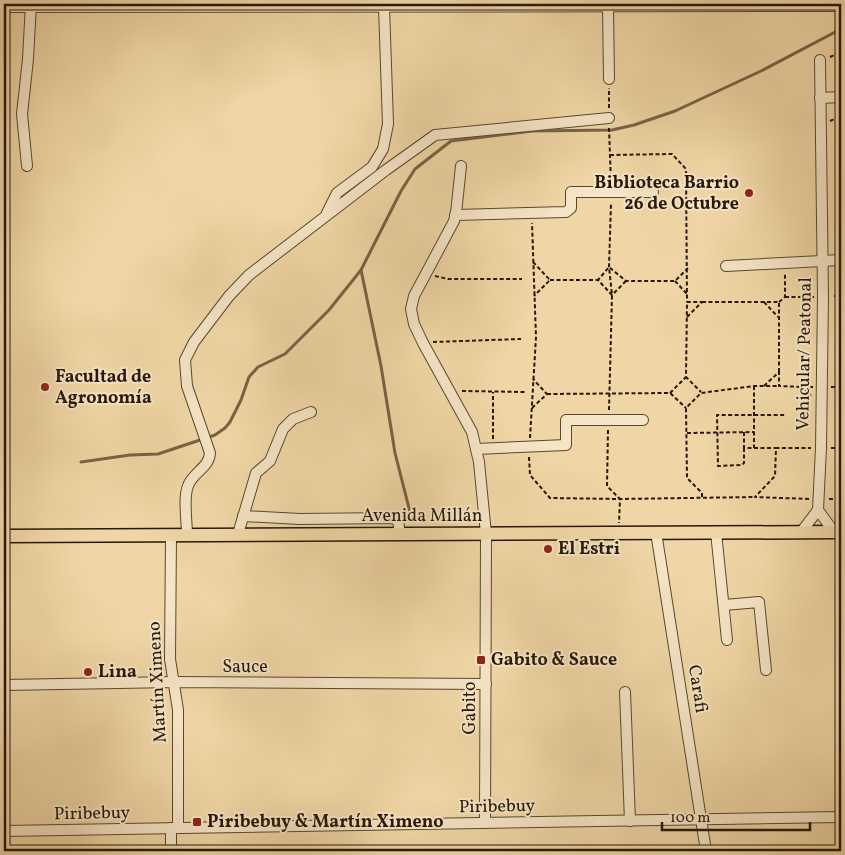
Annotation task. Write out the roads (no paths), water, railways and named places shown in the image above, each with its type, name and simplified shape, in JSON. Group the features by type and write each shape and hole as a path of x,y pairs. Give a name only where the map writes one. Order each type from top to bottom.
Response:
{"main road":[{"name":"Avenida Millán","path":"4,536 837,532"}],"street":[{"path":"4,7 31,5 384,7 440,5 841,6"},
{"path":"27,166 22,114 31,5"},
{"path":"602,6 609,79"},
{"path":"326,216 338,193 372,167 383,149 388,124 384,7"},
{"name":"Vehicular/ Peatonal","path":"818,510 821,448 822,260 820,60"},
{"path":"820,98 841,97"},
{"path":"187,535 188,486 194,476 209,460 210,453 187,386 185,360 194,342 229,296 249,275 435,135 609,119"},
{"path":"461,166 456,215 451,229 414,296 410,309 414,324 423,343 472,432 479,462 486,534"},
{"path":"456,215 566,212 571,208 571,192 653,192"},
{"name":"Vehicular/ Peatonal","path":"726,266 841,260"},
{"path":"238,534 256,473 270,461 283,429 293,419 311,412"},
{"path":"476,449 566,445 566,420 643,420"},
{"path":"802,531 818,510 837,532"},
{"path":"243,516 300,519 393,518 398,521 400,534"},
{"name":"Carafi","path":"656,532 706,851"},
{"path":"716,532 727,640"},
{"name":"Martín Ximeno","path":"171,534 170,659 178,710 174,828 171,851"},
{"name":"Gabito","path":"486,534 486,823"},
{"path":"724,605 759,602 766,670"},
{"name":"Sauce","path":"4,685 175,682 486,684"},
{"path":"625,692 630,821"},
{"name":"Piribebuy","path":"4,831 841,817"}],"waterway":[{"path":"81,462 130,455 158,454 215,435 225,428 241,400 249,377 258,367 285,354 329,310 361,270 401,191 415,169 451,141 532,131 612,130 634,125 675,111 761,71 841,29"},
{"path":"361,270 381,366 395,453 411,516"}],"place":[{"name":"Biblioteca Barrio 26 de Octubre","path":"749,193"},
{"name":"Facultad de Agronomía","path":"45,387"},
{"name":"El Estri","path":"548,549"},
{"name":"Gabito & Sauce","path":"481,660"},
{"name":"Lina","path":"88,672"},
{"name":"Piribebuy & Martín Ximeno","path":"197,822"}]}
